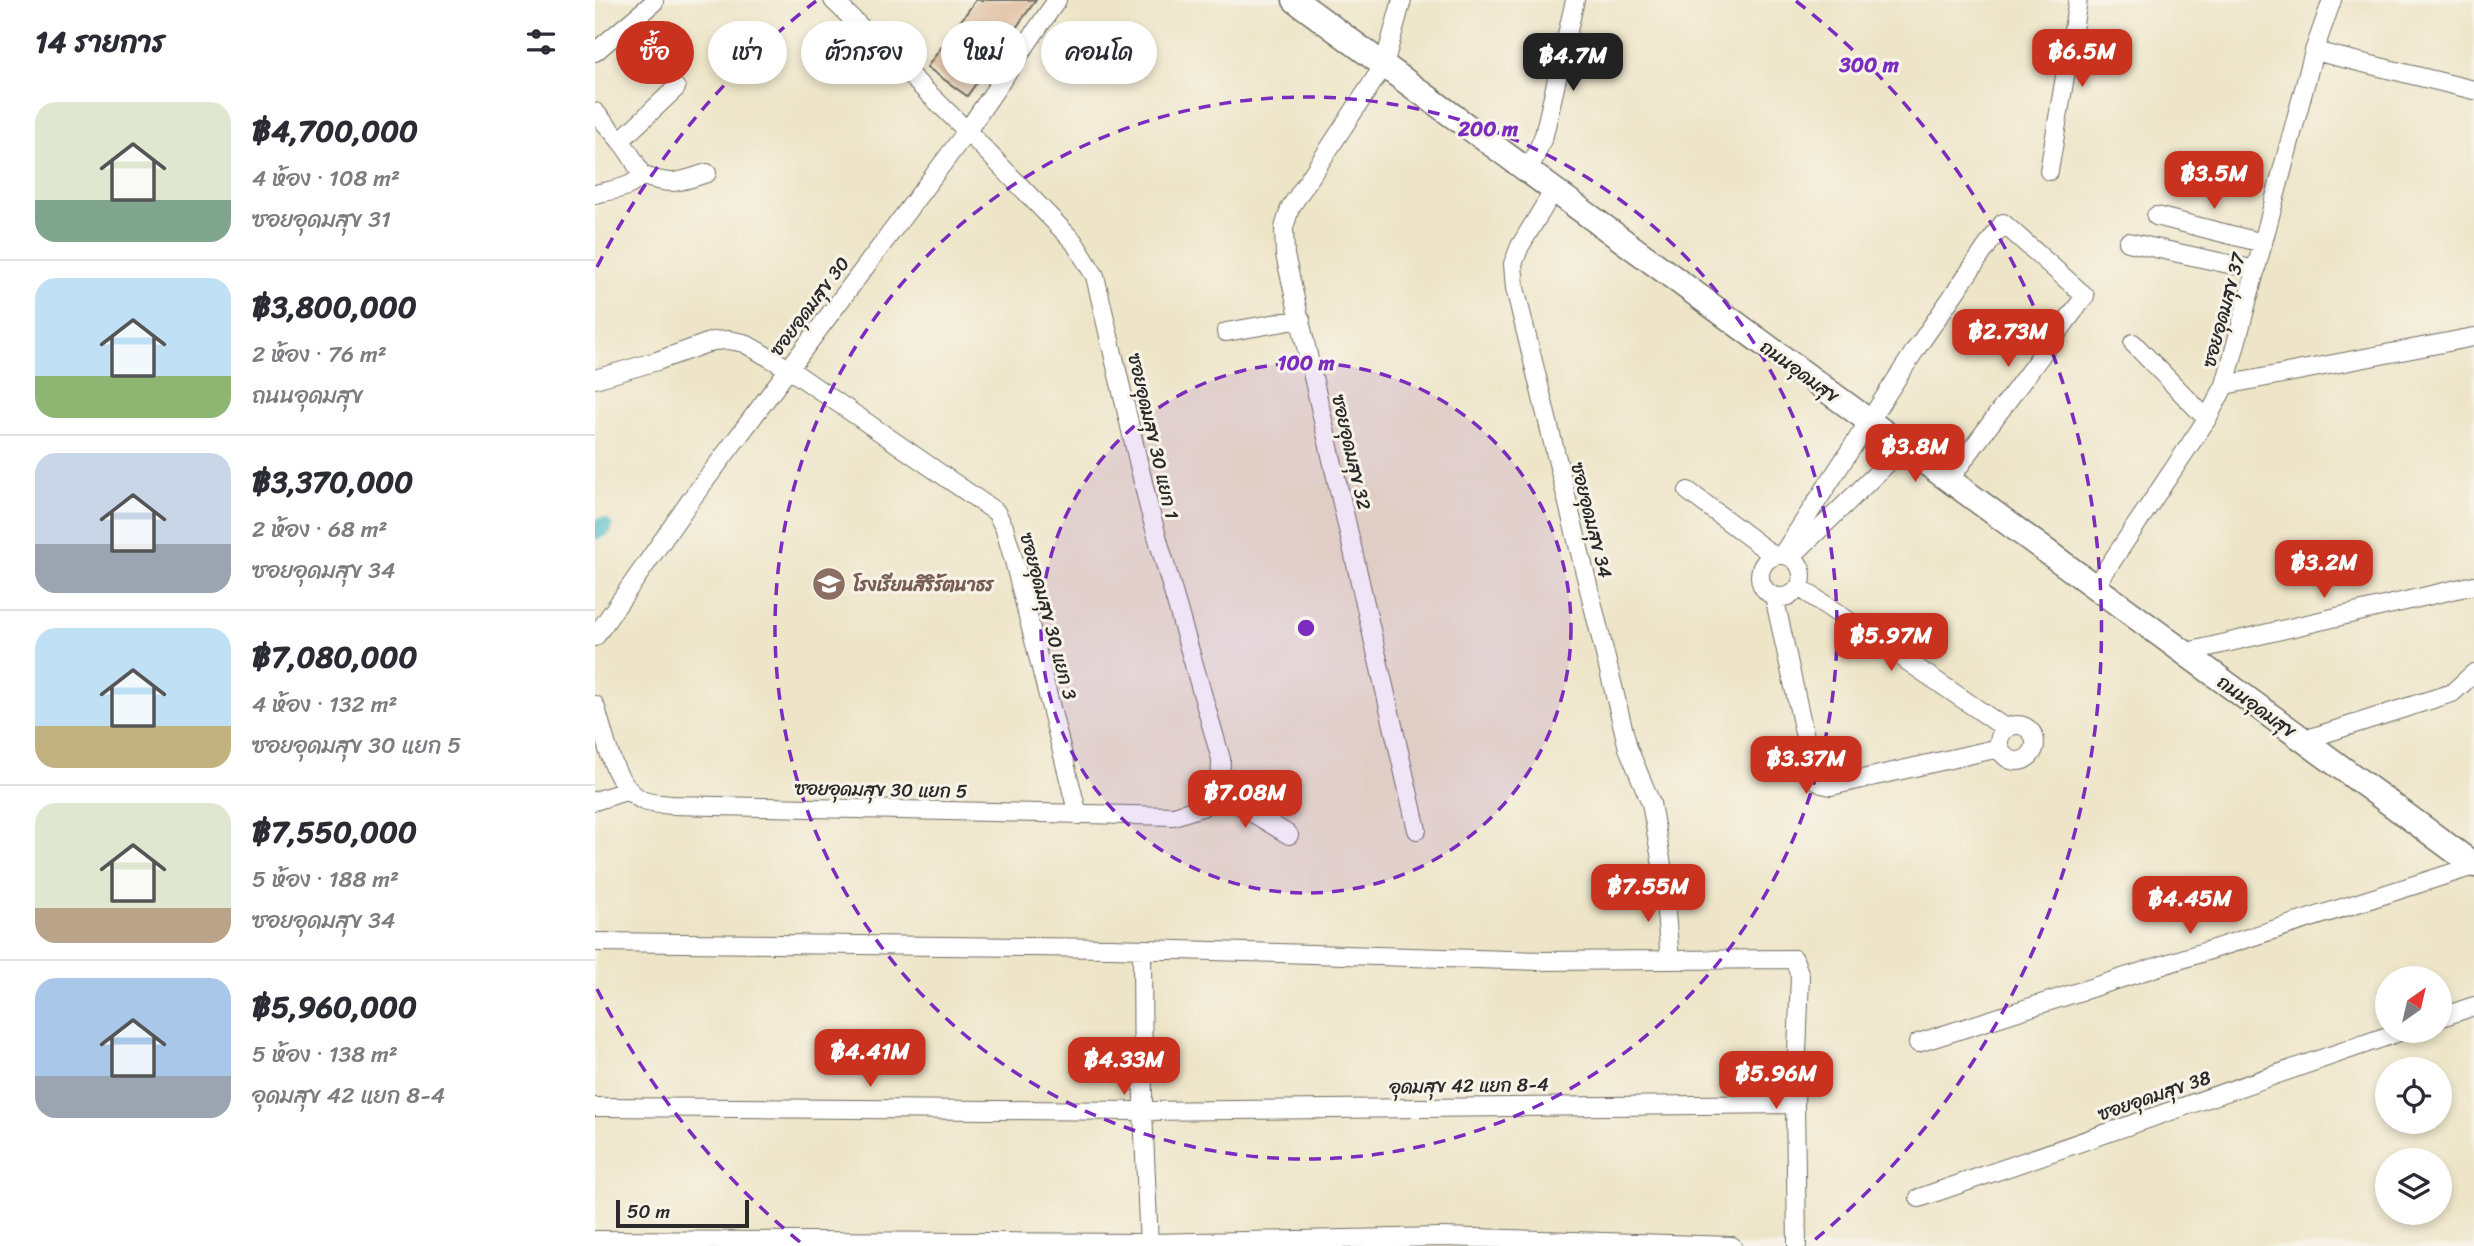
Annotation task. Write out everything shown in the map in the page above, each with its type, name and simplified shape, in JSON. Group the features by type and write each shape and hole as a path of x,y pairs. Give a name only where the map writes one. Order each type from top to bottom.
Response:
{"main road":[{"name":"ถนนอุดมสุข","path":"1295,0 2474,866"}],"street":[{"name":"ซอยอุดมสุข 30 แยก 1","path":"833,0 967,131 1074,242 1095,276 1149,508 1221,759 1220,793"},
{"name":"ซอยอุดมสุข 30","path":"595,637 690,501 967,131 1057,0"},
{"name":"ซอยอุดมสุข 32","path":"1402,0 1384,65 1290,208 1284,228 1285,255 1417,830"},
{"path":"1529,172 1544,135 1575,0"},
{"path":"2049,171 2078,0"},
{"name":"ซอยอุดมสุข 37","path":"2094,588 2207,419 2225,385 2314,51 2332,0"},
{"path":"595,52 654,2"},
{"path":"2314,51 2474,90"},
{"path":"621,141 676,88"},
{"path":"595,111 621,141 638,169 663,183 679,183 707,173"},
{"path":"595,194 638,181 638,169"},
{"name":"ซอยอุดมสุข 34","path":"1554,190 1520,246 1513,264 1515,288 1621,721 1628,747 1651,803 1662,865 1670,960"},
{"path":"2156,216 2263,243"},
{"path":"1782,556 1869,421 2003,223 2085,296 1949,480"},
{"path":"2128,242 2256,270"},
{"path":"1226,332 1301,319"},
{"path":"2225,385 2474,337"},
{"name":"ซอยอุดมสุข 30 แยก 3","path":"595,379 713,341 729,340 744,344 789,369 996,512 1004,527 1014,561 1078,815"},
{"path":"2133,343 2207,419"},
{"path":"1904,447 1782,556 1767,560 1760,572 1763,586 1774,596 1814,778 1831,786 1999,747"},
{"path":"1688,491 1782,556 1797,561 1802,574 1799,587 1788,596 1774,596"},
{"path":"2183,653 2474,585"},
{"path":"1799,587 2005,728"},
{"path":"2304,740 2452,693 2474,673"},
{"path":"595,705 618,774 629,790 595,801"},
{"path":"2012,724 2026,726 2032,731 2035,745 2028,757 2015,761 2008,759 1999,747 1998,740 2005,728 2012,724"},
{"name":"ซอยอุดมสุข 30 แยก 5","path":"629,790 645,801 671,805 1174,816 1202,807 1220,793"},
{"path":"1220,793 1289,835"},
{"path":"1918,1043 2474,866"},
{"path":"595,942 1142,949 1541,961 1794,959 1800,976 1795,1104 1797,1246"},
{"path":"1142,949 1143,1111 1149,1245"},
{"path":"2452,1014 2474,1006"},
{"name":"ซอยอุดมสุข 38","path":"1919,1198 2375,1040"},
{"name":"อุดมสุข 42 แยก 8-4","path":"595,1107 1143,1111 1795,1104"},
{"path":"595,1240 1149,1245 1442,1237 1732,1246"}],"building":[{"path":"976,0 1036,0 1021,21 961,21"},
{"path":"941,48 941,77 927,67"},
{"path":"950,84 976,84 967,96"}],"waterway":[{"path":"595,530 603,527"}],"place":[{"name":"โรงเรียนสิริรัตนาธร","path":"829,584"}]}
